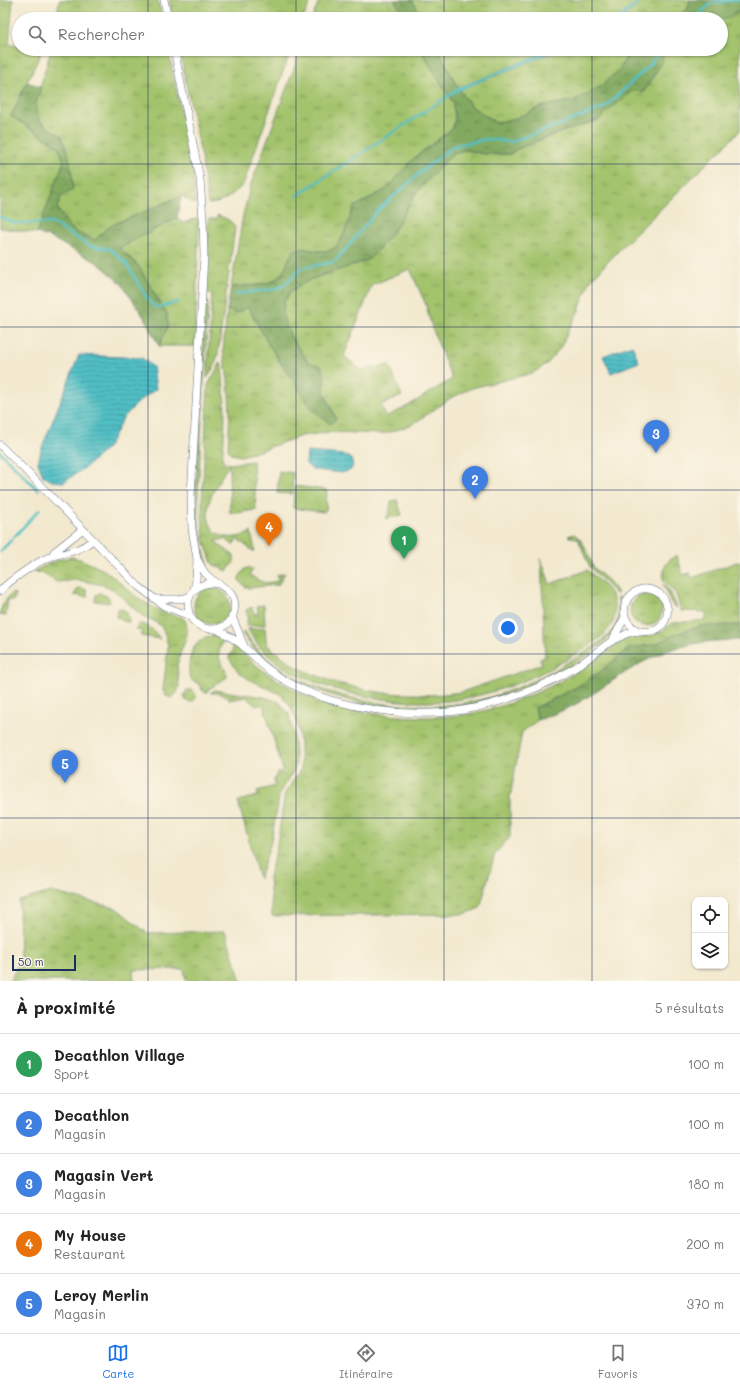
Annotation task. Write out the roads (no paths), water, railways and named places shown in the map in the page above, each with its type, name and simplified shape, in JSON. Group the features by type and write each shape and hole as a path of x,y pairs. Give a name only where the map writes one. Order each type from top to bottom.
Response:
{"street":[{"path":"164,0 167,12"},
{"path":"175,56 198,169 203,219 204,256 191,496 192,529 197,558 194,590"},
{"path":"0,445 138,586 164,606 190,616"},
{"path":"0,590 12,579 51,556 83,529"},
{"path":"51,556 74,552 93,540"},
{"path":"197,558 206,573 218,584"},
{"path":"205,583 218,584 225,587 231,593 234,602 232,616 228,623 217,629 210,630 202,628 196,624 190,616 188,604 189,597 194,590 205,583"},
{"path":"217,629 244,646 254,657 276,675 318,696 347,704 384,711 433,713 478,707 520,694 549,682 575,668 612,641 628,633 648,632 655,630 662,625 668,612 662,595 655,590 646,589 632,593 625,604 625,617 627,622 634,629 641,632"},
{"path":"156,599 180,599 189,597"},
{"path":"232,616 244,646"},
{"path":"612,641 625,617"}],"water":[{"path":"632,345 639,362 611,373 603,356"},
{"path":"79,355 142,358 153,367 156,389 142,399 123,418 108,447 87,466 64,482 52,481 43,476 38,463 41,450"},
{"path":"307,452 344,455 351,459 353,465 351,470 342,473 315,470 306,464"}],"waterway":[{"path":"627,12 642,0"},
{"path":"701,12 712,3 738,0"},
{"path":"296,196 459,89 539,56"},
{"path":"236,294 275,289 284,285 301,268 334,262 376,212 453,146 487,139 510,142 605,107 651,64 655,56"},
{"path":"0,217 14,223 52,223 90,246 110,249 126,263 147,298 155,307 178,302"},
{"path":"0,452 38,490"},
{"path":"0,552 40,509"}],"place":[{"name":"Magasin Vert","path":"656,453"},
{"name":"Decathlon","path":"475,499"},
{"name":"My House","path":"269,546"},
{"name":"Decathlon Village","path":"404,559"},
{"name":"Leroy Merlin","path":"65,783"}]}
